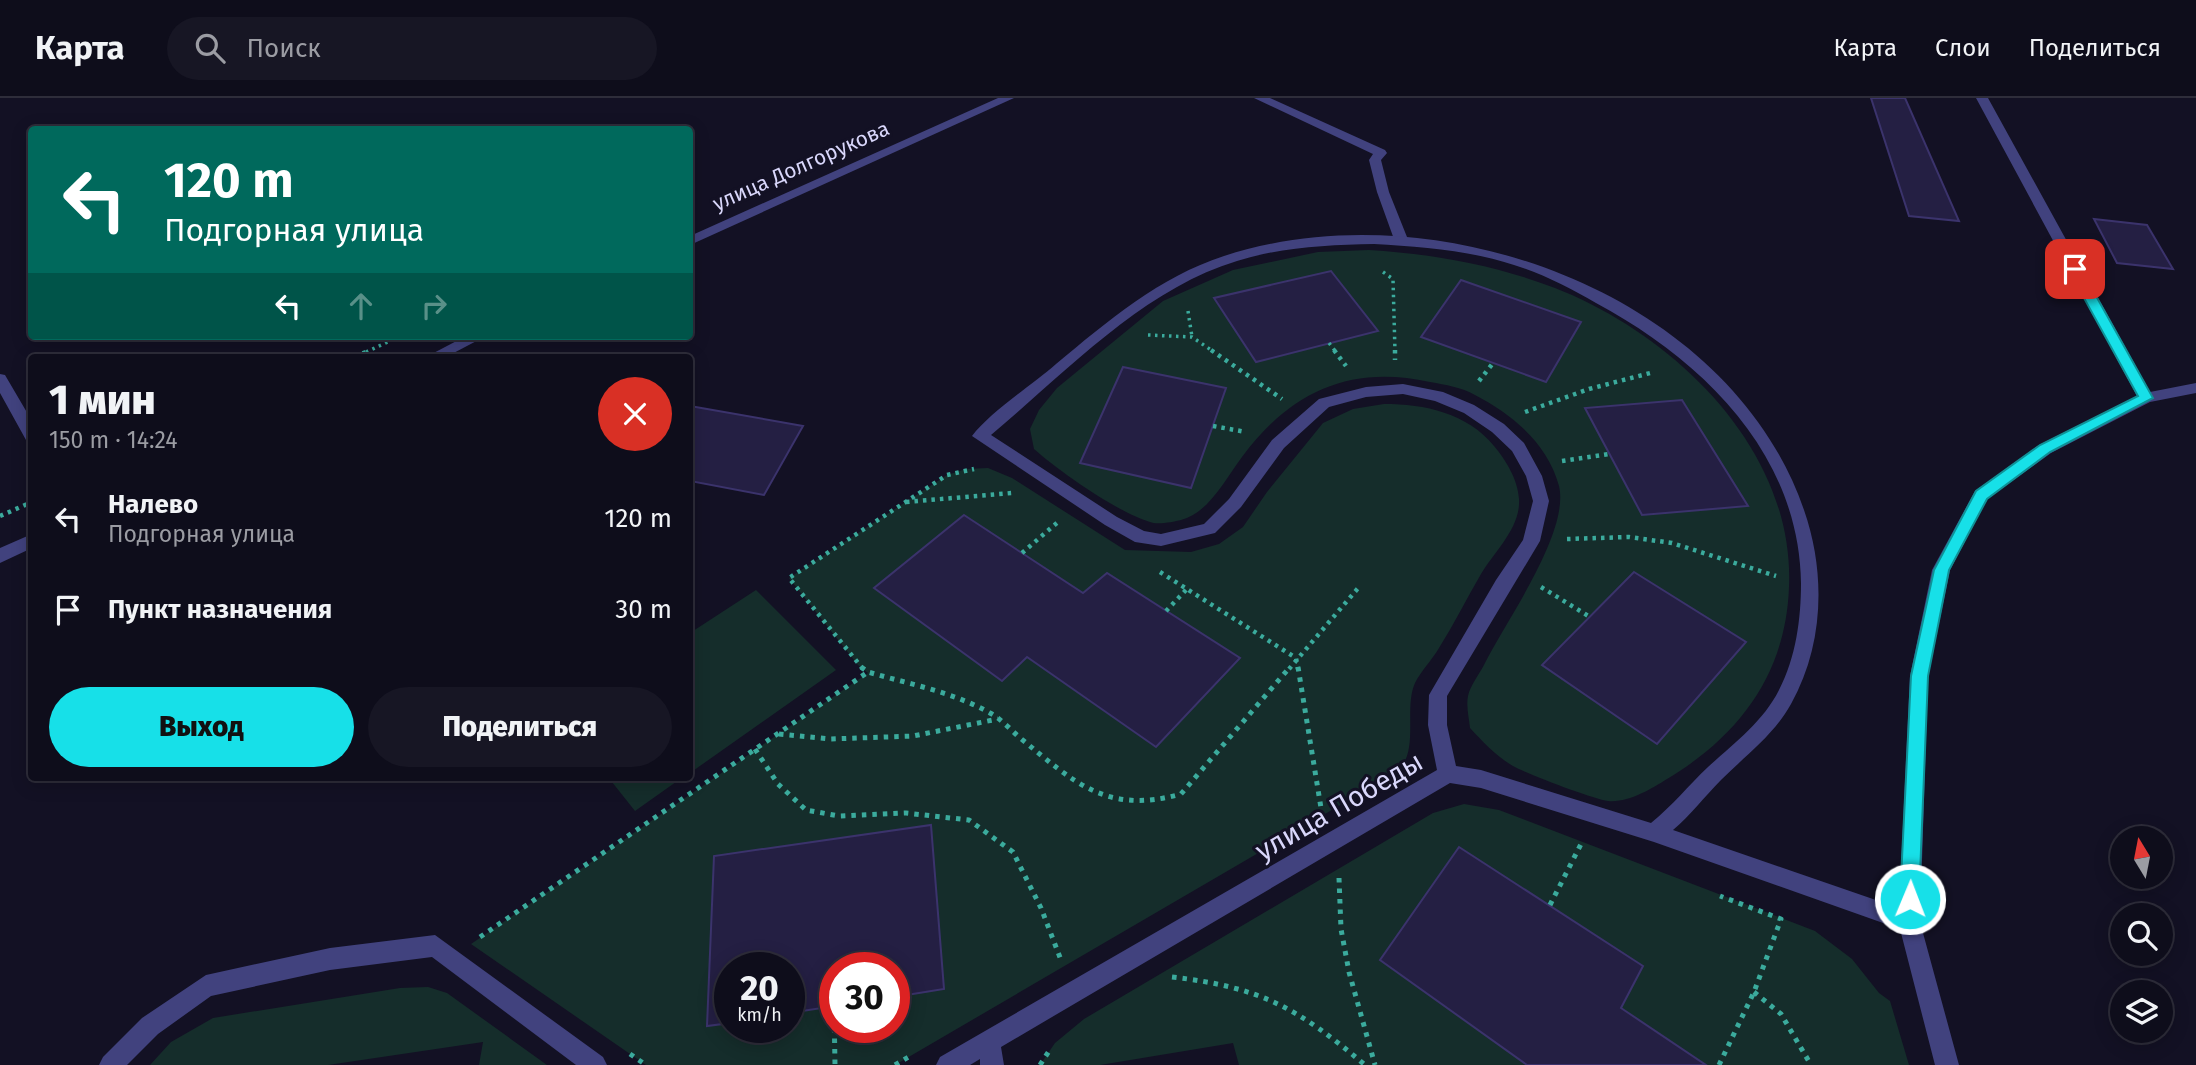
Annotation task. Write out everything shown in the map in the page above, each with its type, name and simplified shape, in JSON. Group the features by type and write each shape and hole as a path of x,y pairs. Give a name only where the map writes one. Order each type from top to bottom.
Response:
{"street":[{"name":"улица Долгорукова","path":"693,240 1008,98"},
{"path":"1260,98 1381,153 1375,160 1378,175 1402,243"},
{"path":"1982,98 2146,398"},
{"path":"1448,774 1437,735 1435,711 1438,695 1531,541 1541,501 1534,476 1518,447 1498,428 1469,409 1438,396 1396,390 1366,393 1324,403 1278,444 1236,503 1209,530 1161,540 1141,537 979,436 1126,312 1161,289 1231,258 1268,250 1324,242 1368,240 1471,251 1517,261 1562,278 1648,325 1721,384 1777,461 1794,497 1806,536 1811,617 1804,649 1789,691 1765,726 1685,807 1654,833"},
{"path":"440,354 470,340"},
{"path":"0,379 28,429"},
{"path":"1947,1065 1909,922 1919,676 1941,570 1982,495 2045,449 2146,398 2196,388"},
{"path":"0,555 28,542"},
{"name":"улица Победы","path":"948,1065 1448,774 1481,779 1654,833 1909,922"},
{"path":"111,1065 150,1026 206,986 330,959 435,946 595,1065"},
{"path":"989,1041 992,1065"}],"path":[{"path":"1394,285 1396,390"},
{"path":"1137,337 1192,337 1308,417"},
{"path":"362,354 392,340"},
{"path":"1498,428 1518,415 1551,401 1623,379 1664,370"},
{"path":"1213,426 1248,433"},
{"path":"977,469 947,475 789,578 858,665 868,672 958,699 987,711 1082,786 1115,802 1160,803 1181,794 1359,587"},
{"path":"905,502 1020,492"},
{"path":"1021,553 1081,502"},
{"path":"0,516 28,504"},
{"path":"1531,541 1629,537 1672,543 1789,581"},
{"path":"1156,570 1296,658 1329,844 1339,880 1341,929 1349,972 1375,1065"},
{"path":"1166,611 1188,589"},
{"path":"471,944 868,672"},
{"path":"778,734 831,738 913,736 998,719"},
{"path":"755,749 778,785 806,810 839,816 906,813 969,820 1013,852 1041,908 1064,967"},
{"path":"1550,905 1582,841 1592,814"},
{"path":"1569,837 1594,846"},
{"path":"1718,895 1781,919 1754,992 1719,1065"},
{"path":"1168,977 1245,989 1313,1023 1365,1065"},
{"path":"1754,992 1782,1014 1811,1065"},
{"path":"835,1043 835,1065"}],"green space":[{"path":"1369,250 1417,254 1487,267 1555,288 1600,309 1643,335 1683,367 1719,404 1749,445 1772,489 1786,537 1789,587 1779,648 1768,675 1754,700 1736,722 1693,762 1639,794 1623,800 1608,801 1560,786 1513,766 1496,754 1470,728 1467,704 1469,692 1534,576 1555,527 1560,505 1559,486 1554,471 1537,444 1515,421 1470,392 1448,385 1401,377 1374,377 1324,388 1280,415 1261,434 1216,494 1200,510 1181,520 1170,522 1153,523 1122,510 1073,480 1034,449 1030,429 1039,410 1057,388 1163,301 1233,270 1318,252","holes":["1330,271 1378,331 1257,362 1214,299","1581,322 1546,382 1422,337","1123,367 1226,388 1190,488 1080,463","1682,400 1747,506 1642,515 1585,408","1634,573 1746,642 1657,744 1542,665"]},
{"path":"1384,404 1415,406 1444,413 1458,418 1483,435 1507,464 1518,492 1519,509 1512,529 1481,574 1445,639 1415,683 1411,703 1409,749 1401,767 1388,778 895,1065 646,1065 471,944 868,673 858,665 789,578 947,475 966,469 988,468 1012,478 1125,550 1191,552 1219,544 1243,527 1267,492 1323,423 1353,409","holes":["964,515 1083,593 1107,573 1239,658 1155,747 1027,657 1001,680 874,588","715,856 882,952 910,952 910,968 944,988 910,994 910,1043 819,1043 819,1008 805,1011 805,1043 714,1043 714,1025 707,1026"]},
{"path":"756,590 836,670 693,771 693,631"},
{"path":"611,781 677,781 635,811"},
{"path":"1464,804 1499,810 1815,931 1852,959 1879,993 1890,1001 1909,1065 1706,1065 1621,1008 1643,966 1459,847 1381,960 1527,1065 1239,1065 1233,1043 1100,1065 1040,1065 1055,1043 1084,1019 1433,813"},
{"path":"428,987 447,993 547,1065 479,1065 483,1042 328,1065 150,1065 171,1042 213,1018 400,988"}],"building":[{"path":"1871,98 1905,98 1959,221 1909,216"},
{"path":"2094,219 2147,225 2173,269 2117,263"},
{"path":"1331,271 1378,331 1256,362 1214,298"},
{"path":"1461,280 1581,322 1546,382 1421,337"},
{"path":"1123,367 1226,388 1191,488 1080,463"},
{"path":"1682,400 1748,506 1642,515 1585,408"},
{"path":"693,407 803,426 764,495 693,482"},
{"path":"964,515 1083,593 1107,573 1240,658 1156,747 1027,657 1002,681 874,588"},
{"path":"1634,572 1746,642 1657,744 1542,665"},
{"path":"931,825 944,989 910,994 910,952 819,952 819,1008 805,1011 805,952 714,952 714,1025 707,1026 714,856"},
{"path":"1459,847 1643,966 1621,1008 1706,1065 1527,1065 1380,960"}],"route":[{"path":"1910,899 1919,676 1941,570 1982,495 2045,449 2146,398 2075,269"}]}
